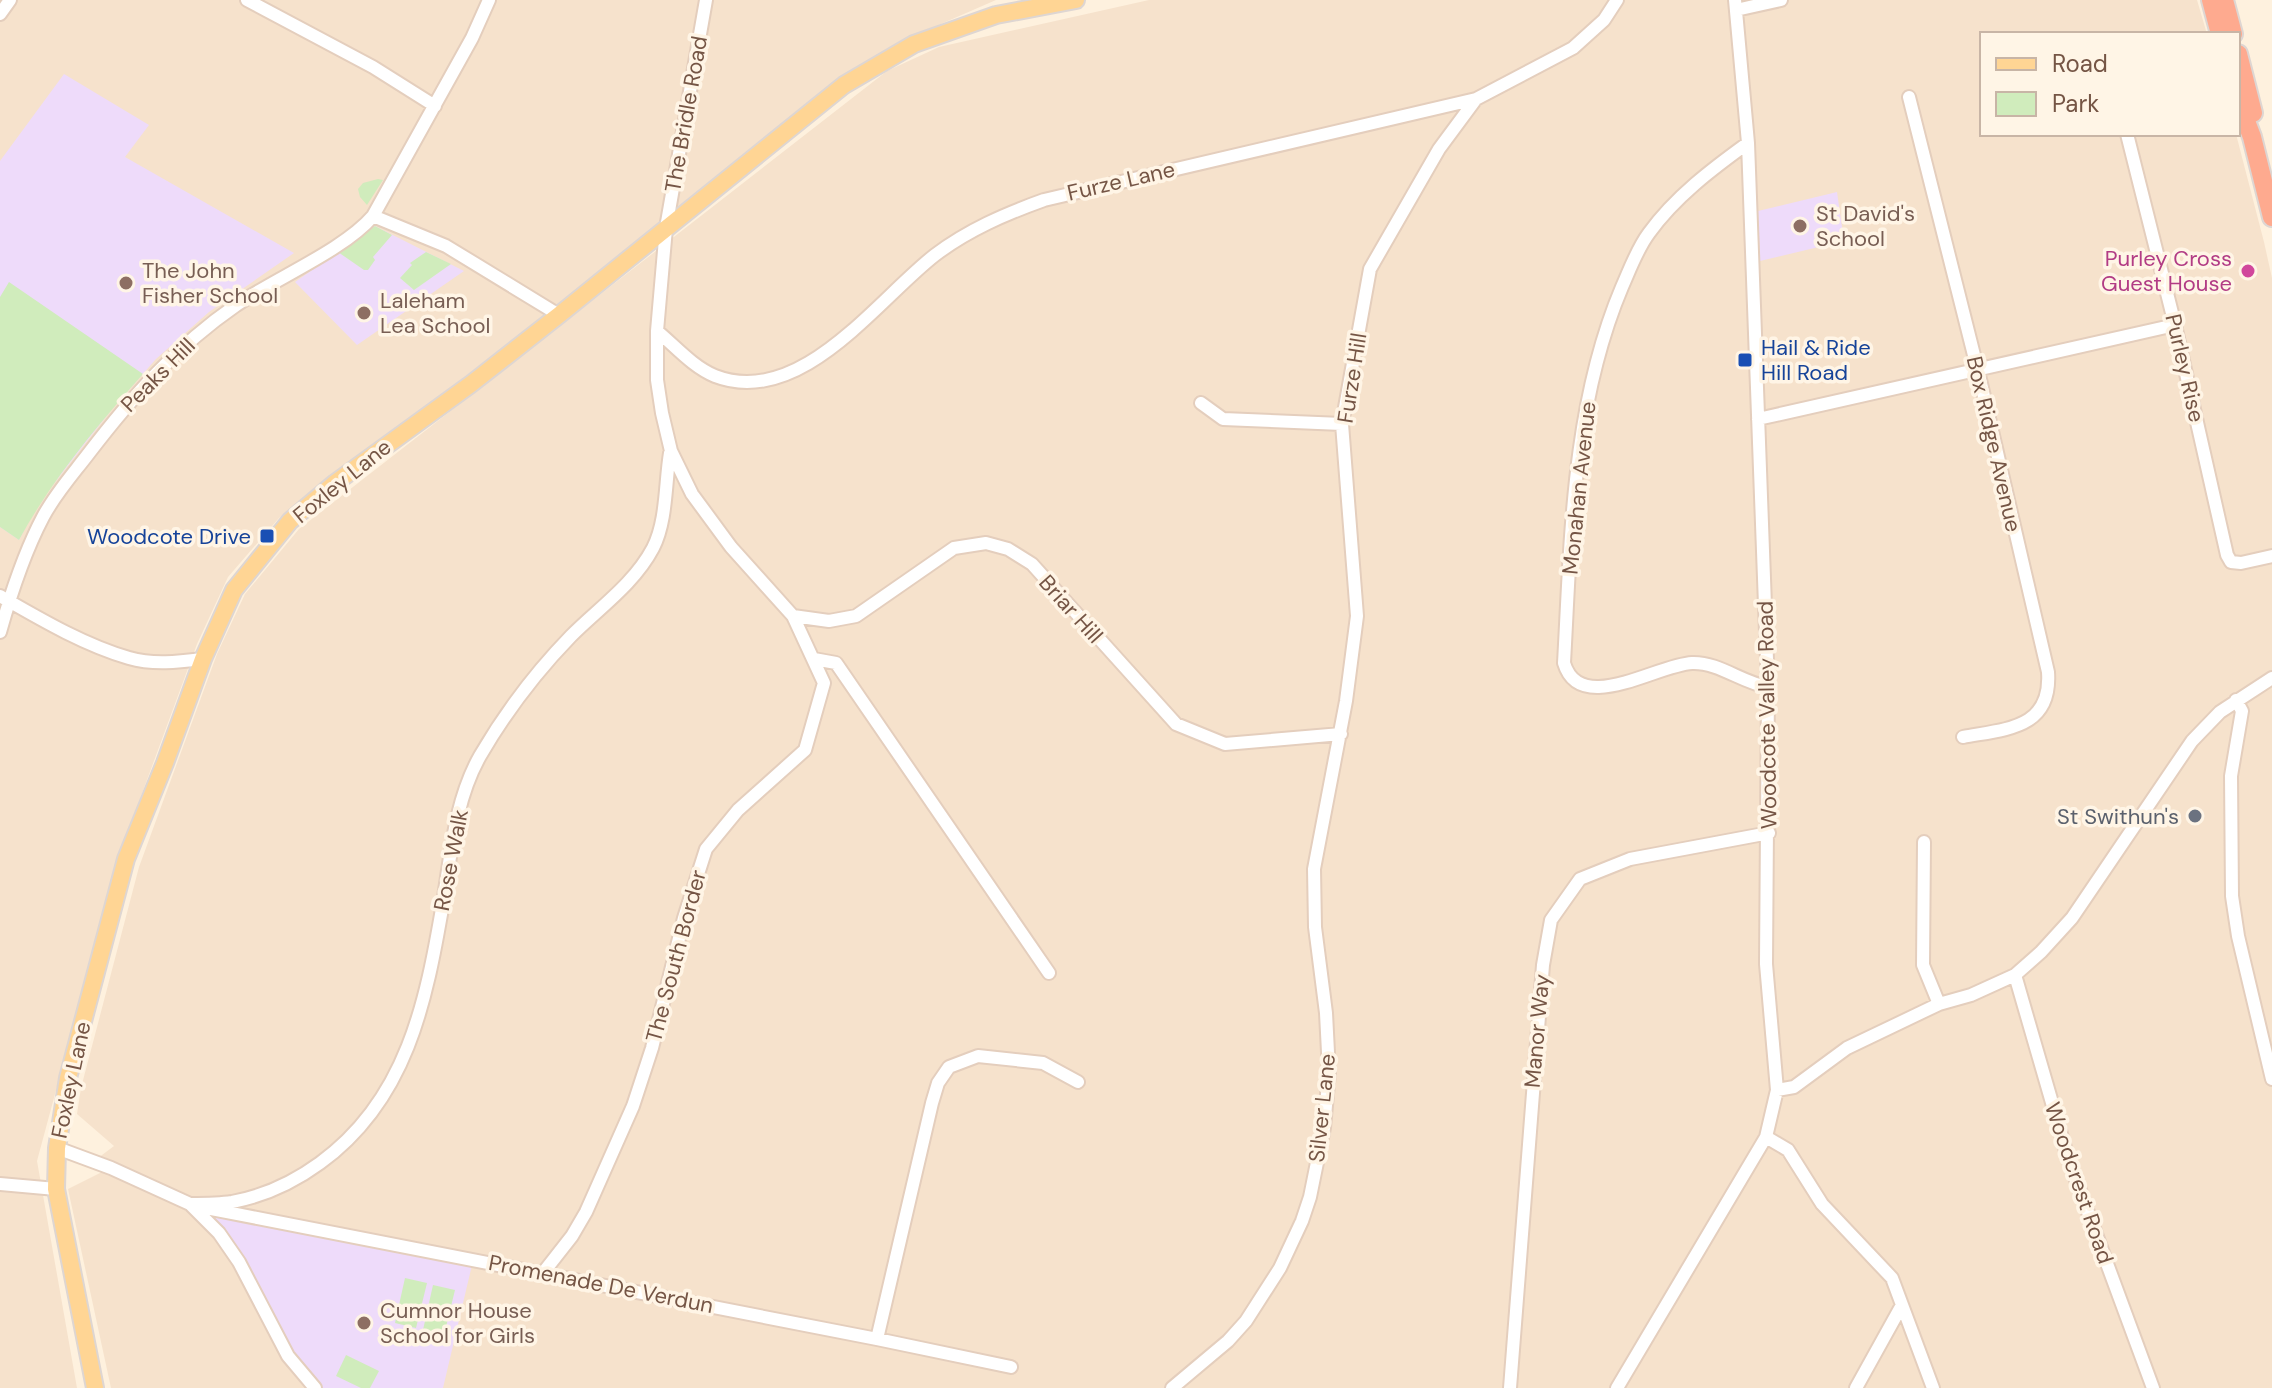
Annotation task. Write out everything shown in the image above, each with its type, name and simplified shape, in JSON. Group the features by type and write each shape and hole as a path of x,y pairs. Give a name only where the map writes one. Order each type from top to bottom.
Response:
{"highway":[{"path":"2211,0 2219,32"},
{"path":"2224,0 2232,32"},
{"path":"2240,62 2254,116 2252,137"},
{"path":"2240,109 2252,137 2272,217"}],"main road":[{"name":"Foxley Lane","path":"95,1388 56,1189 57,1148 68,1078 126,859 203,659 234,590 290,521 335,483 471,384 844,85 914,44 996,15 1076,0"}],"street":[{"path":"0,14 10,0"},
{"name":"Peaks Hill","path":"0,632 4,598 44,516 105,432 153,374 212,322 261,288 350,235 373,216 472,38 489,0"},
{"name":"The Bridle Road","path":"666,228 706,0"},
{"name":"Furze Lane","path":"657,331 698,366 714,375 746,380 777,377 813,362 830,350 936,254 971,231 1011,212 1113,182 1476,99 1573,48 1604,20 1617,0"},
{"path":"1735,5 1781,0"},
{"path":"253,1 373,67 435,106"},
{"name":"Woodcote Valley Road","path":"1617,1388 1766,1137 1777,1090 1766,964 1768,687 1748,143 1735,5"},
{"name":"Box Ridge Avenue","path":"1909,97 1977,370 2049,682 2045,700 2031,719 2013,727 1963,737"},
{"name":"Furze Hill","path":"1341,734 1357,616 1342,424 1370,269 1439,149 1476,99"},
{"name":"Purley Rise","path":"2128,136 2229,559 2238,563 2272,556"},
{"name":"Monahan Avenue","path":"1748,143 1683,195 1647,235 1609,319 1595,366 1582,431 1572,525 1564,663 1576,683 1592,688 1692,663 1707,665 1753,685 1768,687"},
{"path":"373,216 446,246 559,315"},
{"name":"The South Border","path":"543,1273 586,1212 633,1106 652,1048 684,918 706,849 738,810 805,750 824,683 793,616 731,547 692,494 671,451 657,380 657,331 666,228"},
{"path":"1758,419 2175,325"},
{"path":"1201,403 1223,419 1342,424"},
{"name":"Rose Walk","path":"190,1204 232,1202 295,1180 352,1137 382,1098 415,1031 428,987 452,847 470,775 497,728 538,672 631,578 654,546 671,451"},
{"name":"Briar Hill","path":"793,616 829,621 856,616 954,548 986,543 1008,549 1032,564 1176,724 1225,744 1341,734"},
{"path":"4,598 85,641 130,658 170,663 203,659"},
{"path":"814,659 836,663 1049,973"},
{"path":"1777,1090 1794,1087 1847,1048 1939,1004 1971,995 2015,975 2072,918 2192,741 2236,700 2272,678"},
{"path":"2236,700 2242,711 2231,776 2232,896 2238,936 2272,1079"},
{"name":"Silver Lane","path":"1172,1388 1228,1341 1246,1321 1280,1268 1310,1197 1324,1128 1329,1072 1326,1013 1315,927 1314,869 1341,734"},
{"name":"Manor Way","path":"1510,1388 1543,965 1551,920 1580,879 1630,859 1769,833"},
{"path":"1924,842 1923,965 1939,1004"},
{"name":"Woodcrest Road","path":"2015,975 2068,1158 2153,1388"},
{"path":"877,1339 932,1103 942,1075 957,1062 978,1056 1043,1063 1078,1082"},
{"path":"1766,1137 1788,1150 1822,1204 1892,1278 1933,1388"},
{"path":"57,1148 111,1168 190,1204 219,1233 239,1262 288,1356 315,1388"},
{"path":"0,1184 56,1189"},
{"name":"Promenade De Verdun","path":"190,1204 1011,1367"},
{"path":"1856,1388 1902,1305"}],"shaded area":[{"path":"0,0 996,0 911,37 279,518 228,577 197,644 119,856 37,1161 77,1388 0,1388"},
{"path":"1149,0 2197,0 2206,32 1980,32 1980,136 2237,136 2264,242 2272,278 2272,1388 111,1388 68,1189 104,1171 94,1161 114,1146 77,1114 81,1088 139,867 217,654 245,594 299,529 887,71 939,47"},
{"name":"The John Fisher School","path":"64,74 149,125 125,157 294,253 209,312 156,359 112,409 38,504 19,540 0,527 0,161"},
{"name":"St David's School","path":"1837,192 1844,241 1760,261 1758,211"},
{"name":"Laleham Lea School","path":"375,226 464,271 357,345 295,282"},
{"name":"Cumnor House School for Girls","path":"201,1213 472,1265 443,1388 313,1388 305,1380"}],"green space":[{"path":"383,180 367,205 358,189 363,183"},
{"path":"375,226 392,235 373,257 375,260 368,270 364,270 338,252"},
{"path":"426,252 451,264 414,290 400,278 412,265 410,263"},
{"path":"9,282 143,374 61,474 19,540 0,527 0,297"},
{"path":"405,1278 427,1283 416,1328 395,1323"},
{"path":"433,1285 455,1290 444,1335 423,1330"},
{"path":"346,1355 379,1371 370,1388 361,1388 336,1376"}],"place":[{"name":"St David's School","path":"1800,226"},
{"name":"Purley Cross Guest House","path":"2248,271"},
{"name":"The John Fisher School","path":"126,283"},
{"name":"Laleham Lea School","path":"364,313"},
{"name":"Hail & Ride Hill Road","path":"1745,360"},
{"name":"Woodcote Drive","path":"267,536"},
{"name":"St Swithun's","path":"2195,816"},
{"name":"Cumnor House School for Girls","path":"364,1323"}]}
